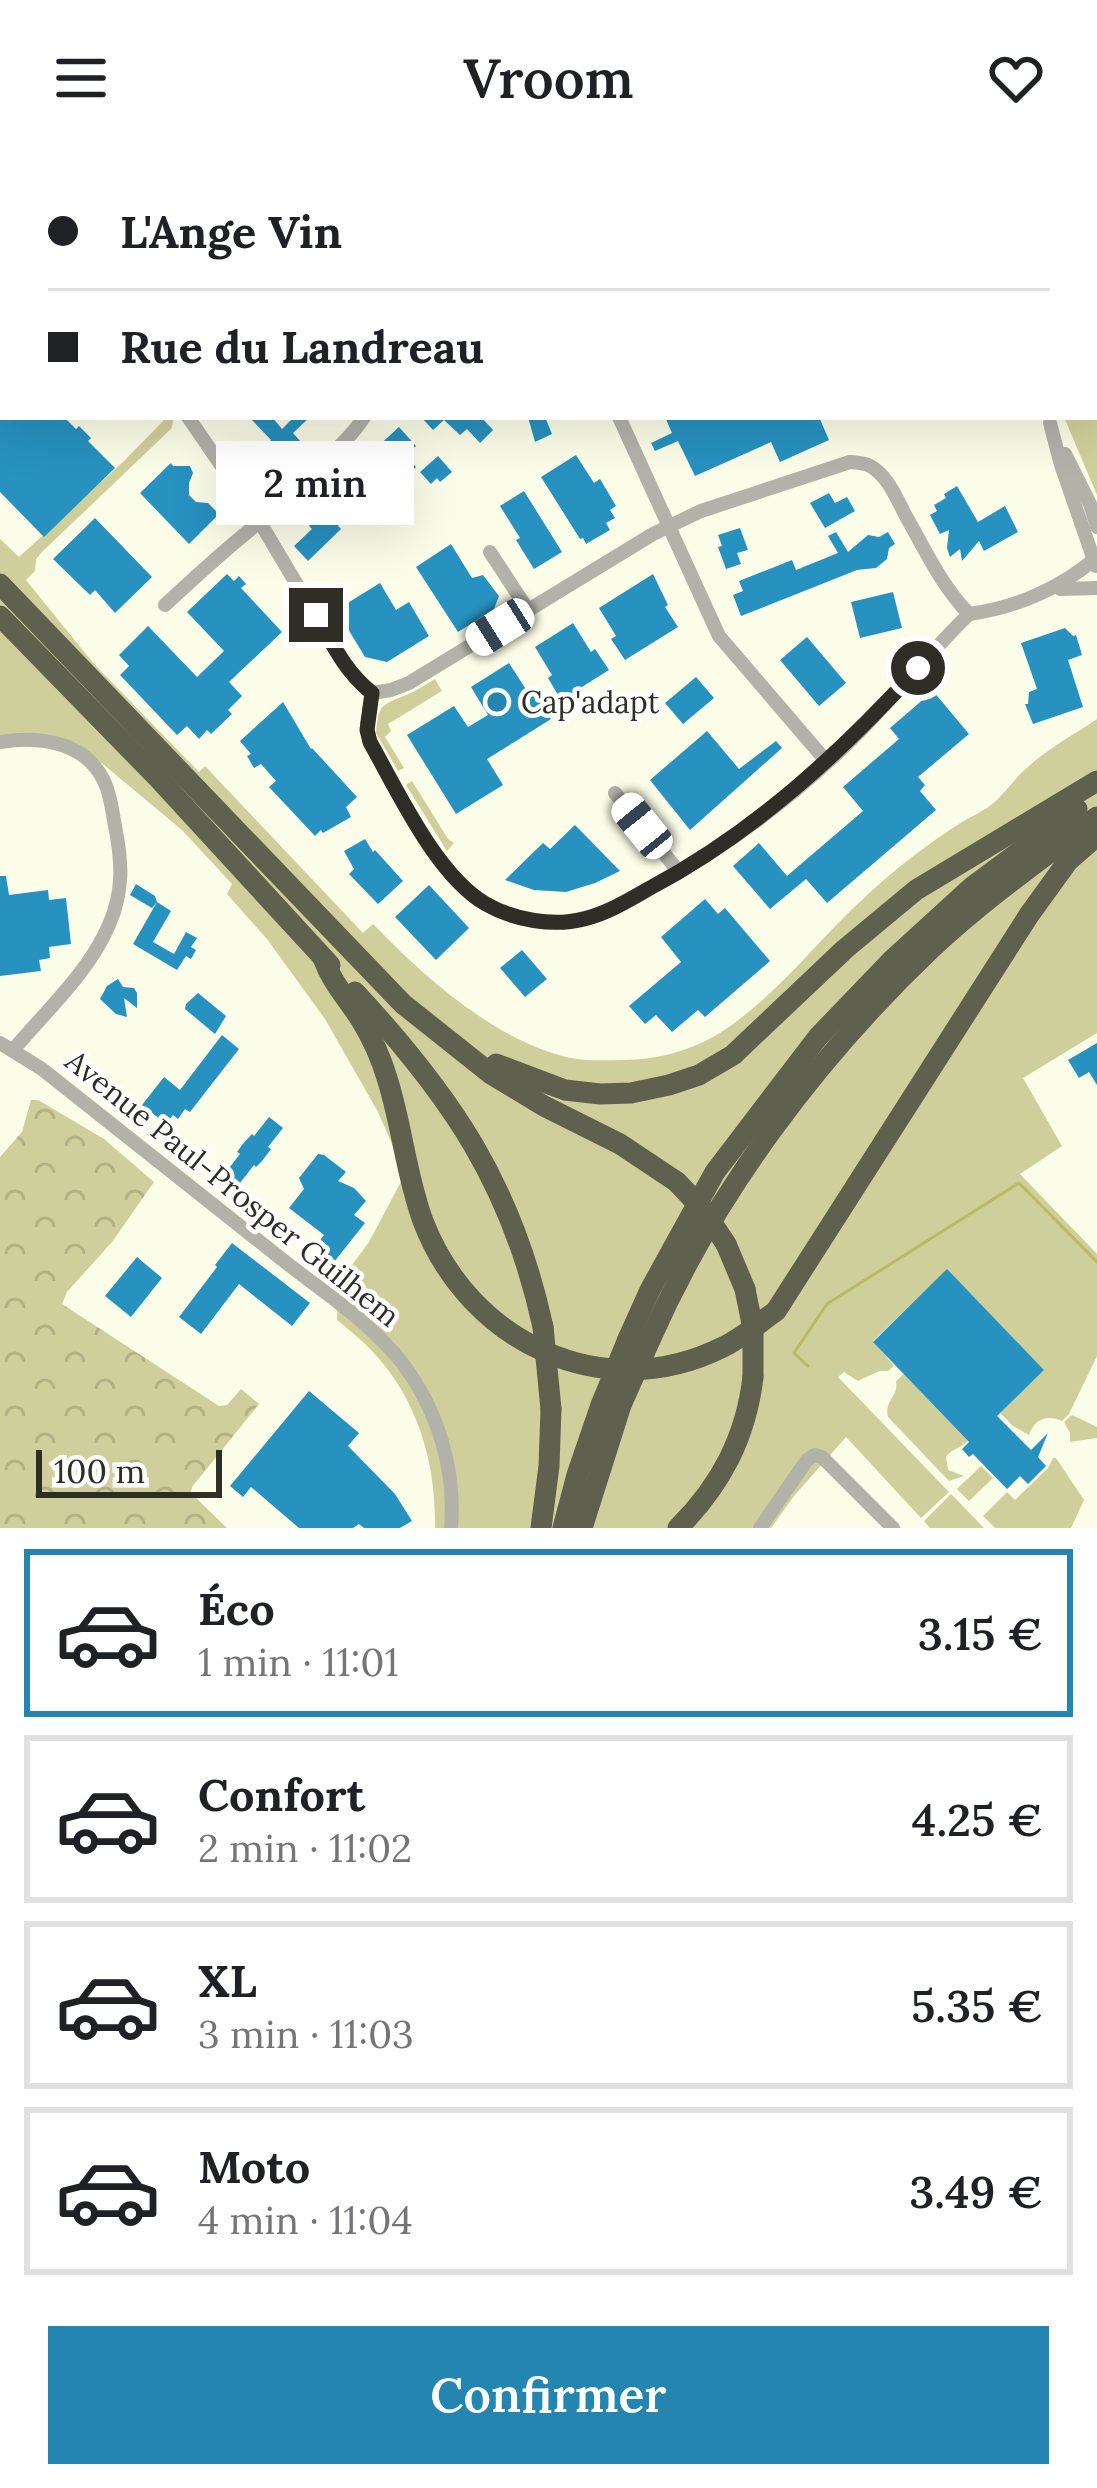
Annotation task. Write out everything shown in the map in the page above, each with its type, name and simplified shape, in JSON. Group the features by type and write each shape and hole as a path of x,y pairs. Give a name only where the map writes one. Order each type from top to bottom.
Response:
{"highway":[{"path":"0,584 403,1004 491,1074 677,1182 704,1211 726,1244 745,1289 754,1330 753,1377 734,1452 703,1503 678,1528"},
{"path":"4,622 185,806 396,1037 469,1133 512,1223 543,1327 550,1408 541,1528"},
{"path":"446,1040 506,1070 565,1090 631,1093 699,1075 733,1054 844,949 916,890 1097,781"},
{"path":"563,1528 577,1474 639,1339 650,1289 715,1172 818,1037 892,960 972,887 1097,794"},
{"path":"639,1339 668,1300 734,1185 838,1045 934,946 1097,818"},
{"path":"323,958 332,981 372,1040 387,1077 424,1222 451,1273 475,1305 528,1345 575,1362 623,1370 667,1365 724,1347 776,1311 1029,915 1068,861 1097,836"},
{"path":"582,1528 611,1405"}],"street":[{"path":"190,420 259,519 346,667 372,693 409,683 669,526 850,462 866,463 889,485 940,577 969,614"},
{"path":"165,605 239,536 255,527 261,512 361,420"},
{"path":"620,420 719,636 826,762"},
{"path":"372,693 370,742 440,861 461,885 487,905 548,922 581,920 611,909 679,872 775,806 860,731 969,614 1049,591 1096,562 1049,420"},
{"path":"1049,420 1097,527"},
{"path":"490,552 528,610"},
{"path":"1049,591 1097,588"},
{"path":"0,742 53,742 88,759 108,791 122,863 119,893 93,954 7,1046"},
{"path":"615,793 679,872"},
{"name":"Avenue Paul-Prosper Guilhem","path":"7,1046 393,1352 421,1390 441,1439 449,1474 451,1528"},
{"path":"760,1528 810,1456 823,1457 893,1528"}],"green space":[{"path":"164,420 174,420 171,429 42,552 26,580 94,664 199,772 205,766 363,933 373,924 466,1007 549,1052 582,1060 637,1059 666,1055 708,1040 768,995 899,868 991,805 1037,759 1097,719 1097,1033 1023,1078 1062,1146 1020,1174 1097,1254 1097,1356 1062,1421 1042,1419 1029,1435 1000,1413 1044,1370 947,1270 873,1341 894,1366 858,1381 844,1372 838,1377 949,1492 921,1518 846,1437 771,1528 435,1528 428,1456 413,1412 389,1371 337,1320 338,1284 369,1242 403,1178 378,1112 325,1019 267,939 227,894 232,884 182,830 98,760 45,748 0,749 0,539 19,557"},
{"path":"1065,420 1097,420 1097,495"},
{"path":"435,679 442,691 388,724 391,731 385,737 404,768 398,771 376,733 380,711"},
{"path":"412,781 454,843 447,851 406,785"},
{"path":"31,1100 104,1139 154,1182 62,1304 219,1406 227,1405 241,1389 259,1404 192,1487 191,1493 227,1528 0,1528 0,1157 22,1132"},
{"path":"904,1374 968,1441 946,1457 948,1470 964,1476 949,1481 888,1417 896,1381"},
{"path":"1072,1415 1097,1427 1097,1438 1070,1442 1064,1422"},
{"path":"1053,1458 1084,1500 1071,1528 995,1528 983,1516 1007,1492 1015,1500"},
{"path":"981,1466 993,1478 969,1501 957,1489"},
{"path":"951,1494 984,1528 930,1528 924,1521"}],"building":[{"path":"0,420 67,420 91,438 88,441 115,468 44,537 0,492"},
{"path":"252,420 274,420 282,429 291,420 307,420 293,433 302,443 274,468 259,451 271,440"},
{"path":"424,420 444,420 433,430"},
{"path":"444,420 484,420 493,430 480,443 467,429 460,435"},
{"path":"529,420 546,420 552,434 535,442"},
{"path":"666,420 820,420 829,440 780,462 771,442 695,476 678,441 655,451 651,443 672,433"},
{"path":"399,427 416,446 406,455 416,467 404,479 394,468 373,486 348,459 370,441 376,448"},
{"path":"576,455 594,483 600,479 616,506 610,510 615,518 606,523 610,530 586,544 541,477"},
{"path":"438,456 452,472 431,484 420,472"},
{"path":"171,463 190,466 189,495 219,514 189,544 140,493"},
{"path":"331,476 350,497 334,511 341,529 308,561 294,546 325,511 311,495"},
{"path":"957,486 978,522 1005,506 1018,532 984,551 979,541 962,561 960,549 950,557 949,530 940,534 930,515 937,511 934,505 946,498 944,494"},
{"path":"524,491 562,552 534,569 500,506"},
{"path":"829,493 835,503 847,497 855,511 825,528 810,503"},
{"path":"95,518 152,577 115,613 95,590 90,595 53,559"},
{"path":"740,528 748,550 737,553 741,564 726,569 718,535"},
{"path":"836,532 848,552 868,535 879,537 888,532 895,544 876,568 857,570 741,616 733,595 743,591 739,581 792,560 796,570 838,553 828,536"},
{"path":"451,544 472,578 483,575 499,596 494,609 458,632 416,567"},
{"path":"227,574 234,581 239,576 246,584 241,588 282,632 229,682 242,696 228,710 232,714 199,739 187,726 177,735 120,675 129,666 119,655 148,626 197,677 224,651 187,612"},
{"path":"653,574 678,627 625,660 599,608"},
{"path":"380,583 396,610 409,602 429,636 387,662 365,657 339,614 341,607"},
{"path":"893,592 902,628 860,638 851,602"},
{"path":"573,623 609,670 561,700 535,647"},
{"path":"1065,628 1076,635 1082,655 1068,660 1083,707 1033,724 1025,704 1029,692 1037,689 1021,643"},
{"path":"807,637 846,683 819,706 780,660"},
{"path":"509,663 551,719 487,759 503,785 456,814 407,735 454,706 468,727 488,715 471,687"},
{"path":"696,677 714,698 683,724 665,703"},
{"path":"933,691 969,734 918,777 925,785 920,791 936,810 827,903 806,879 770,909 733,866 759,843 787,876 863,811 843,787 899,739 890,728"},
{"path":"283,702 311,749 357,797 346,807 351,817 315,836 269,787 276,781 261,764 254,768 247,756 251,754 240,741"},
{"path":"707,731 739,769 776,741 782,748 690,830 650,780"},
{"path":"575,825 620,871 566,892 534,890 505,880 543,843 550,849"},
{"path":"365,839 403,881 378,904 349,874 354,869 344,851"},
{"path":"0,876 6,876 9,895 48,890 49,900 66,898 71,944 49,947 50,958 39,960 41,971 0,976"},
{"path":"136,884 155,896 152,908 130,895"},
{"path":"429,885 469,928 436,960 395,917"},
{"path":"705,899 718,914 725,908 770,961 705,1017 698,1010 672,1032 656,1015 645,1024 629,1006 681,962 661,937"},
{"path":"157,902 171,911 153,942 174,954 186,932 197,938 191,959 186,956 177,970 133,944"},
{"path":"522,950 547,979 525,997 500,968"},
{"path":"118,979 137,993 137,1008 124,998 127,1017 116,1014 100,999"},
{"path":"198,993 226,1016 215,1034 185,1009"},
{"path":"222,1035 239,1049 190,1112 185,1109 178,1119 173,1115 166,1124 142,1105 164,1077 180,1090"},
{"path":"1097,1043 1097,1085 1089,1072 1079,1078 1068,1060"},
{"path":"269,1117 283,1128 262,1161 240,1183 226,1172 242,1145"},
{"path":"318,1154 346,1172 338,1181 354,1188 366,1201 354,1215 365,1223 334,1262 315,1247 324,1235 289,1208 304,1189 299,1178"},
{"path":"232,1243 310,1303 292,1326 239,1284 201,1334 179,1317"},
{"path":"137,1257 162,1278 131,1317 105,1296"},
{"path":"947,1269 1044,1370 997,1416 1031,1450 1048,1433 1038,1457 1046,1466 1028,1484 1020,1476 1007,1489 973,1454 969,1457 962,1449 969,1442 873,1342"},
{"path":"309,1391 359,1433 348,1446 395,1494 412,1521 400,1528 359,1524 299,1528 251,1487 243,1497 230,1486"}],"waterway":[{"path":"808,1366 794,1353 827,1304 1019,1183 1097,1262"}],"place":[{"name":"Cap'adapt","path":"497,702"}],"route":[{"path":"316,615 346,667 372,693 370,742 440,861 487,905 548,922 581,920 611,909 706,855 826,762 918,668"}]}
